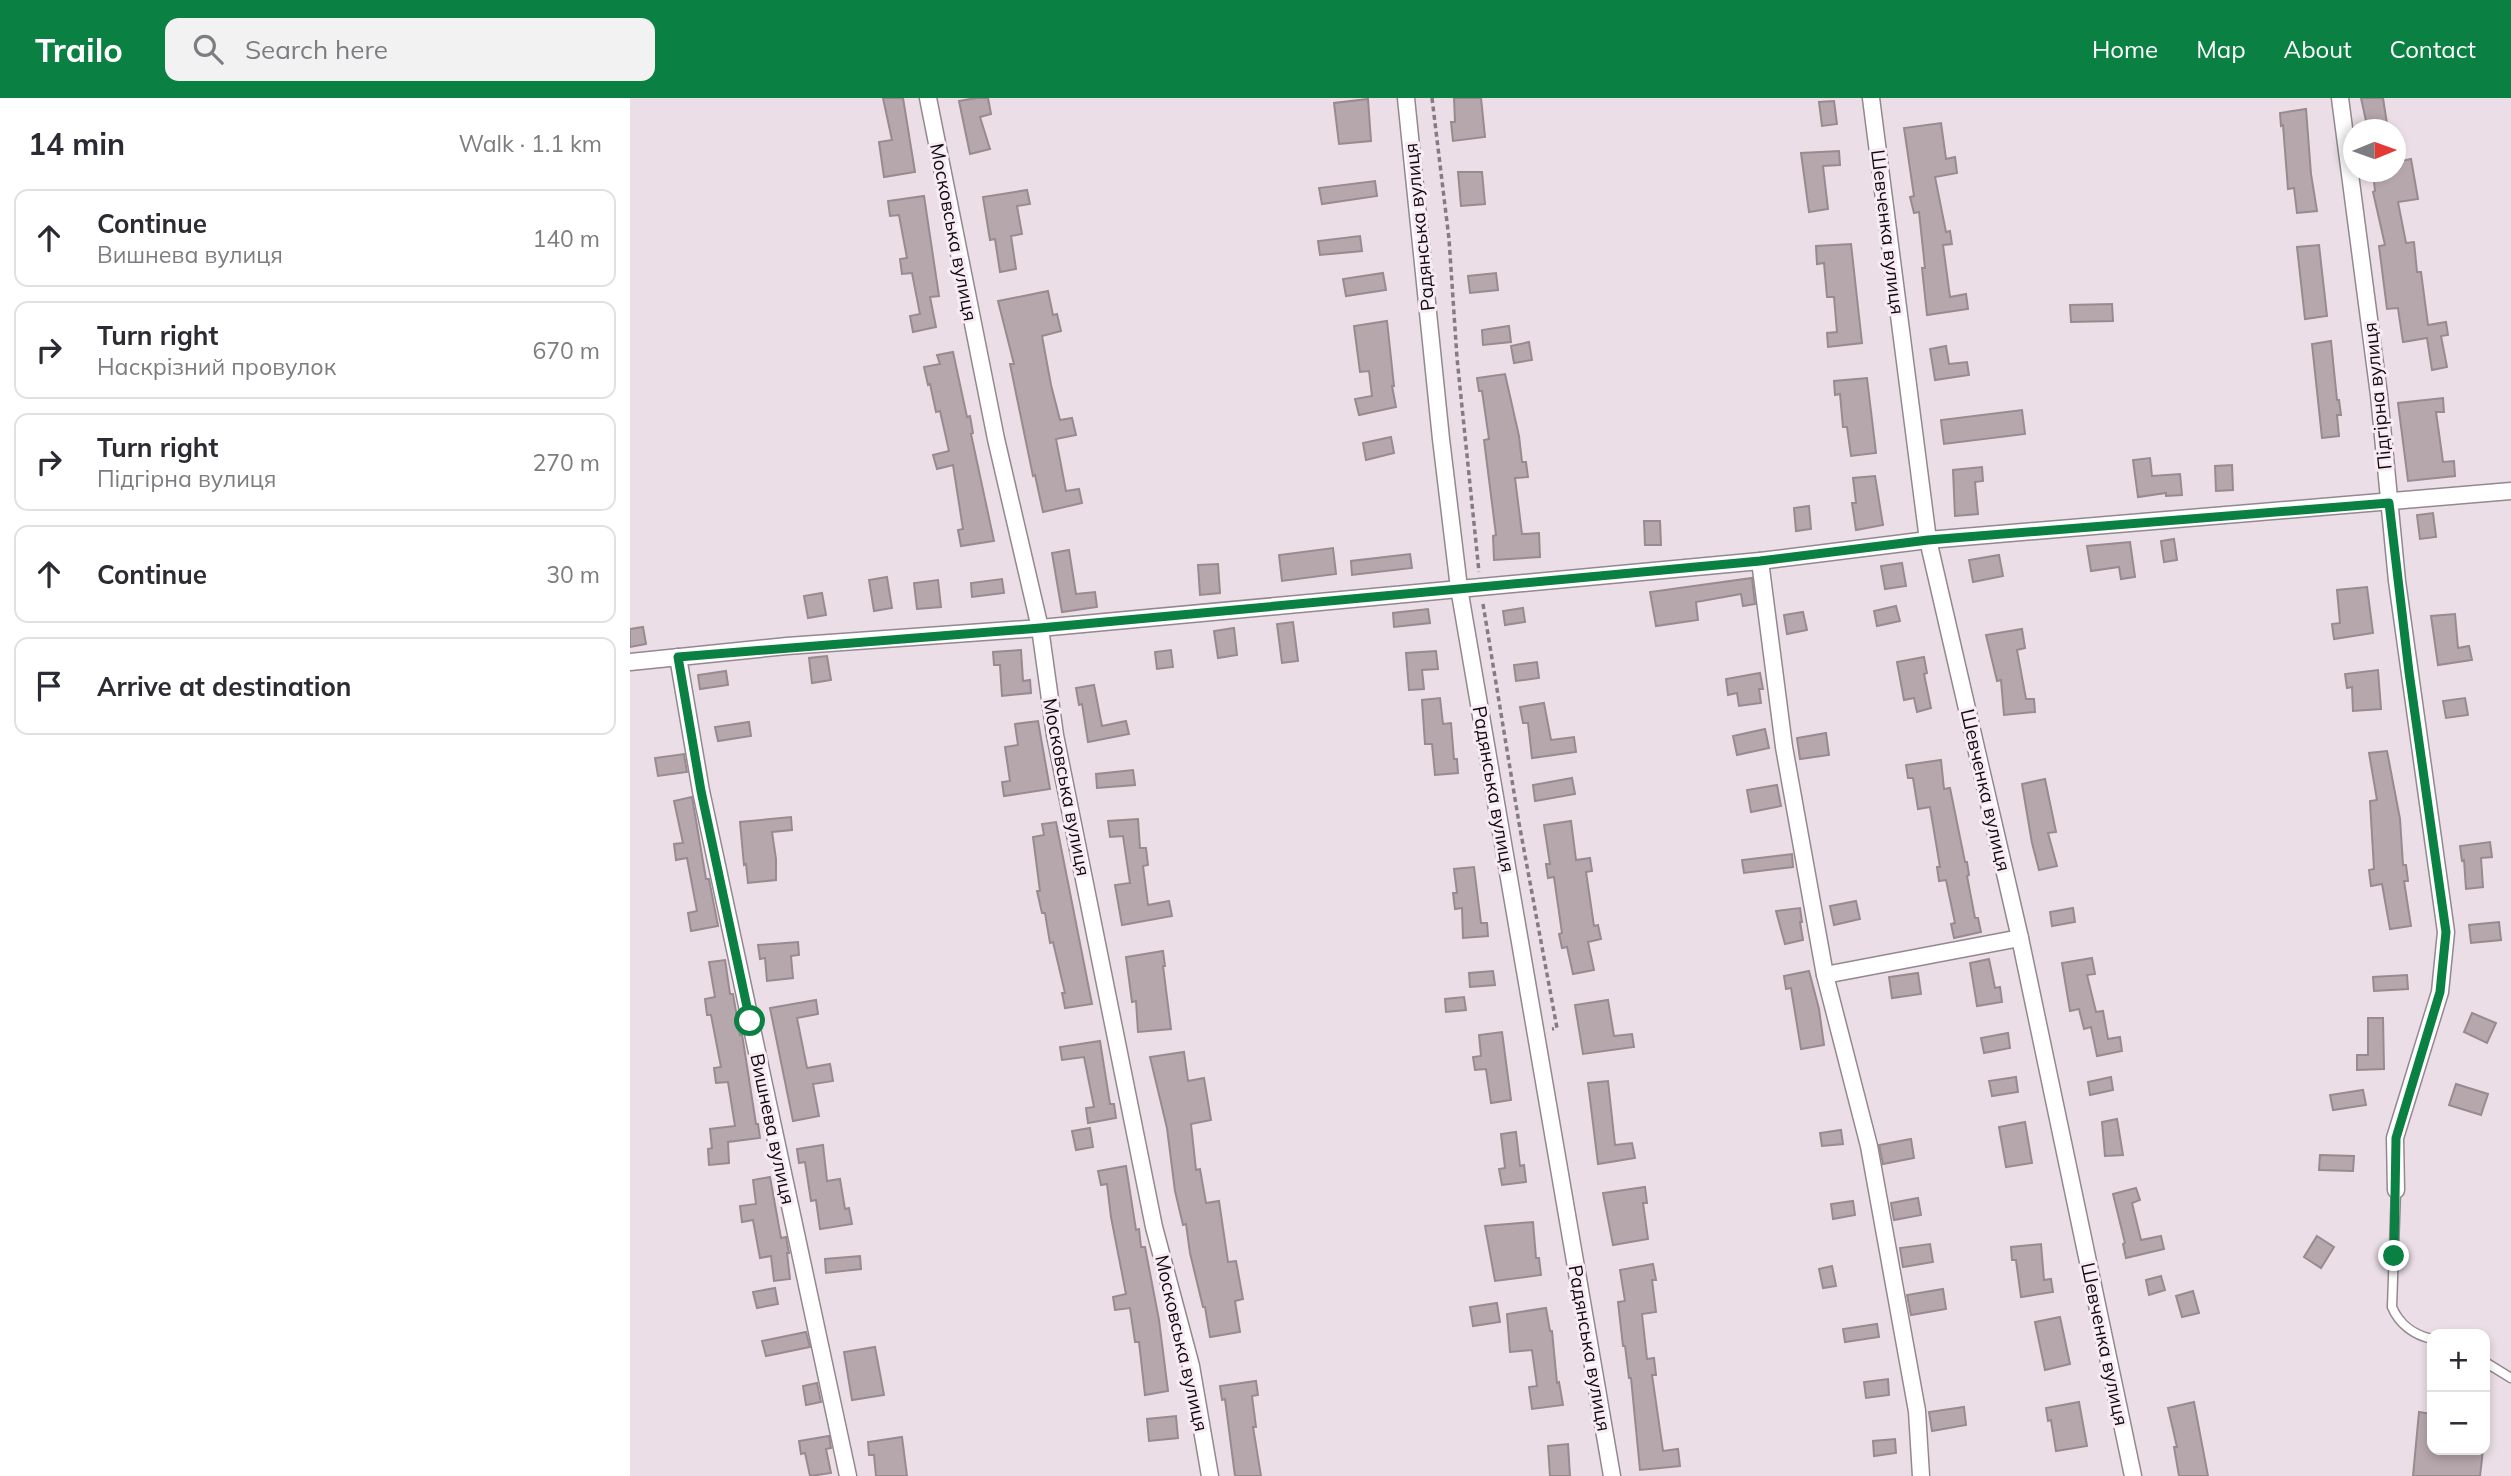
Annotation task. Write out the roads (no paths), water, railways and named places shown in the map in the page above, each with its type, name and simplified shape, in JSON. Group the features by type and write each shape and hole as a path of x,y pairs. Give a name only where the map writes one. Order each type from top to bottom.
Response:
{"street":[{"name":"Московська вулиця","path":"928,98 996,439 1040,628 1055,735 1154,1227 1191,1366 1210,1476"},
{"name":"Радянська вулиця","path":"1406,98 1459,588 1612,1476"},
{"name":"Шевченка вулиця","path":"1871,98 1928,540 2020,938 2133,1476"},
{"name":"Підгірна вулиця","path":"2340,98 2379,394 2400,607 2446,932 2440,992 2396,1138 2396,1190"},
{"path":"630,662 1040,628 1760,561 1928,540 2511,491"},
{"path":"1760,561 1784,747 1825,975 1869,1146 1917,1411 1921,1476"},
{"name":"Вишнева вулиця","path":"678,657 701,791 848,1476"},
{"path":"1825,975 2020,938"}],"lane":[{"path":"2396,1190 2392,1307 2398,1322 2427,1338"},
{"path":"2490,1365 2511,1378"}]}
